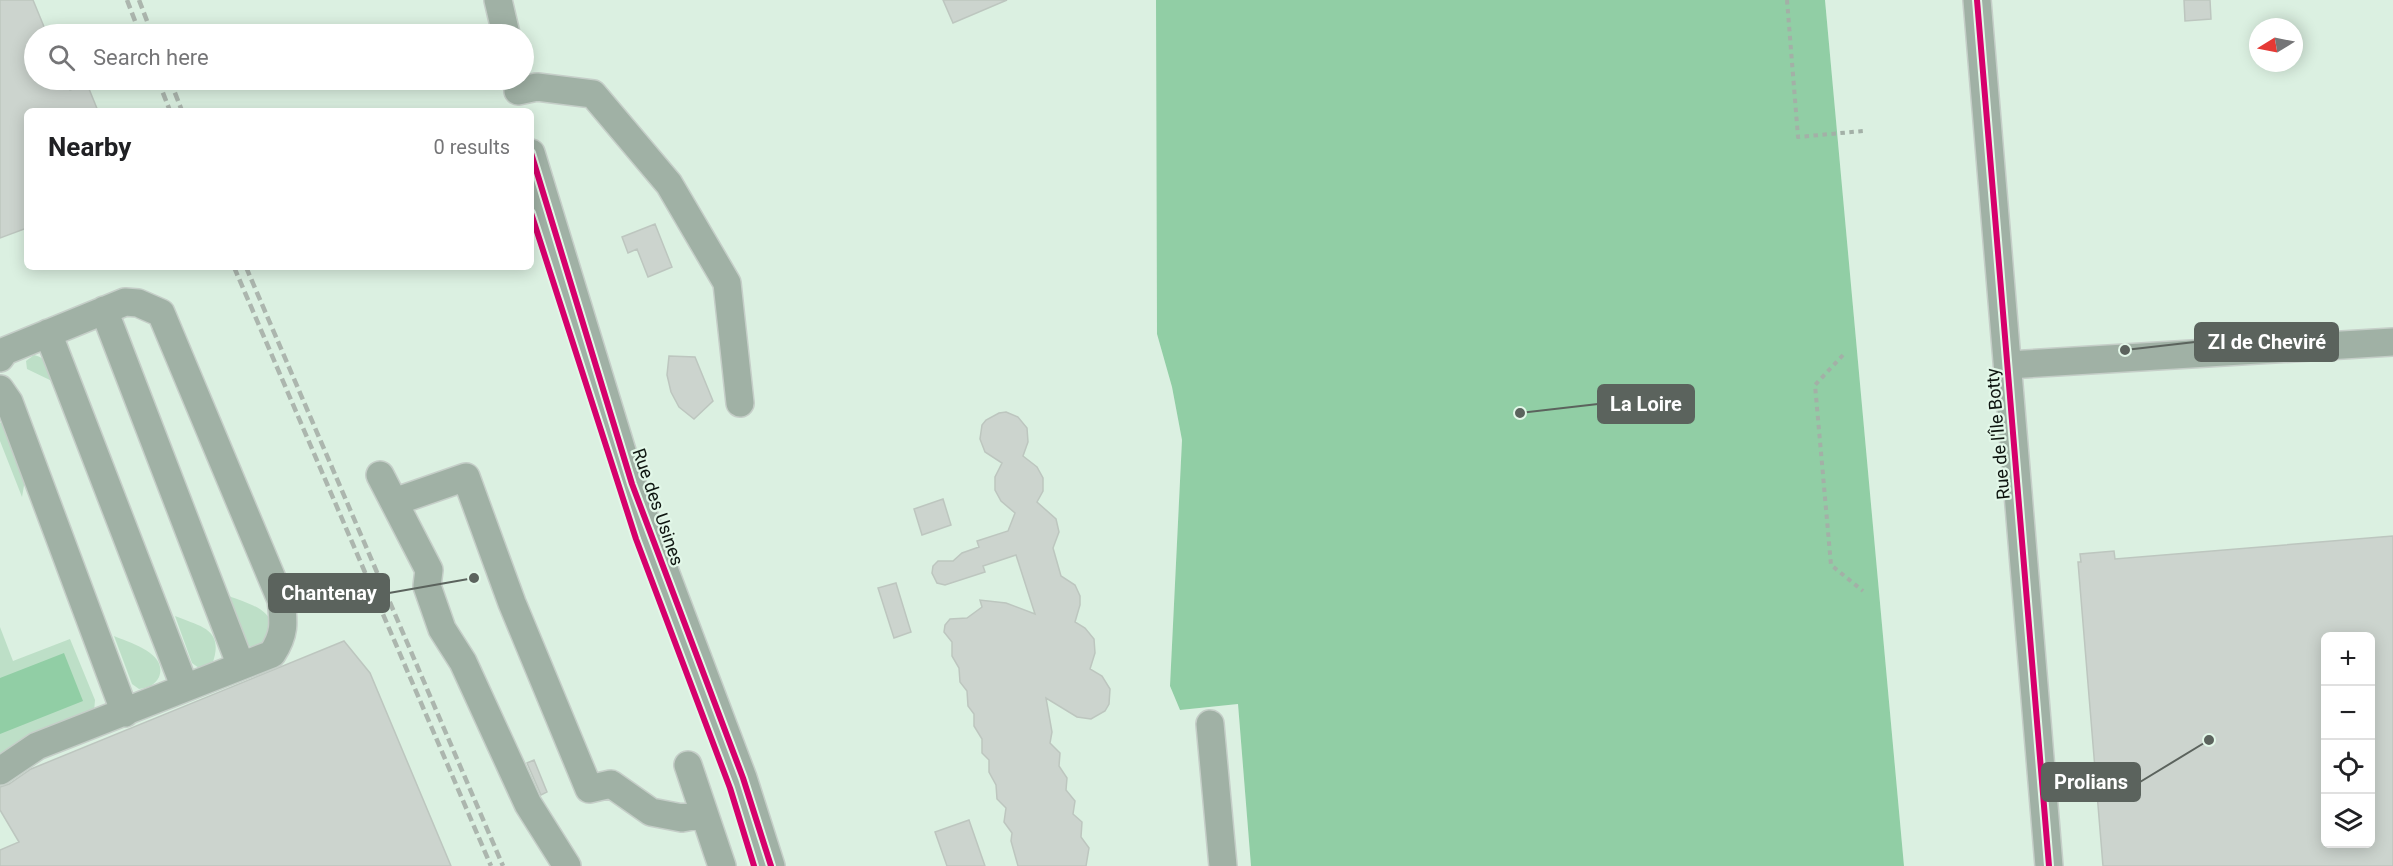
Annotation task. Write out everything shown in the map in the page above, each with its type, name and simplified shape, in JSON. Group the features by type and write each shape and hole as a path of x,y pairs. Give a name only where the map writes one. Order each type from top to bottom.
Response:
{"street":[{"path":"498,0 504,24"},
{"name":"Rue de l'Île Botty","path":"1977,0 2049,866"},
{"path":"534,88 593,94 669,184 727,283 740,403"},
{"name":"Rue des Usines","path":"534,163 632,484 743,778 771,866"},
{"path":"0,358 5,351 125,302 138,303 161,313 281,600 284,626 280,642 272,654 37,746 0,771"},
{"path":"104,310 241,666"},
{"path":"48,333 185,688"},
{"path":"2008,365 2393,342"},
{"path":"0,389 9,402 125,713"},
{"path":"380,475 429,570 427,586 442,629 463,662 528,804 567,866"},
{"path":"394,502 466,477 512,603 589,789 611,784 651,812 682,819 704,814"},
{"path":"1210,724 1223,866"},
{"path":"688,765 722,866"}],"path":[{"path":"1787,0 1798,137 1863,131"},
{"path":"1843,355 1815,385 1831,564 1863,591"}],"shaded area":[{"path":"0,0 1156,0 1157,334 1172,387 1182,440 1170,686 1180,710 1238,704 1251,866 0,866"},
{"path":"1156,0 1825,0 1904,866 1251,866 1238,704 1180,710 1170,686 1182,440 1172,387 1157,334"},
{"path":"1825,0 2393,0 2393,866 1904,866"},
{"path":"34,355 45,362 54,382 27,369 26,361"},
{"path":"2,422 25,480 22,497 0,441 0,423"},
{"path":"229,596 255,606 270,620 270,633 266,646 254,649 246,644"},
{"path":"175,616 202,627 213,637 216,644 212,665 199,668 192,663"},
{"path":"0,627 13,661 70,639 95,700 94,712 4,756 0,754"},
{"path":"114,636 146,650 158,661 159,677 153,684 139,689 132,684"},
{"path":"64,653 83,701 0,734 0,678"}],"building":[{"path":"0,0 33,0 43,24 24,24 24,90 89,90 97,108 24,108 24,229 0,238"},
{"path":"943,0 1007,0 953,23"},
{"path":"2184,0 2210,0 2211,19 2185,21"},
{"path":"655,224 672,267 648,277 637,249 628,253 622,237"},
{"path":"669,356 695,357 713,401 694,419 679,407 671,392 667,375"},
{"path":"1006,412 1018,417 1027,428 1028,442 1023,456 1037,467 1043,478 1043,491 1037,502 1056,519 1059,532 1053,548 1061,576 1075,585 1080,596 1075,622 1085,628 1094,639 1095,653 1090,669 1102,676 1110,689 1109,704 1105,711 1091,719 1077,717 1046,698 1052,732 1050,743 1060,753 1059,766 1067,778 1066,790 1075,801 1073,814 1082,822 1081,837 1089,848 1086,866 1018,866 1011,841 1012,833 1004,822 1006,808 997,799 996,785 989,772 989,760 982,753 982,739 974,726 974,714 968,706 967,691 960,682 959,668 952,656 952,642 944,632 945,625 950,619 967,618 982,607 980,600 1006,603 1035,614 1016,555 983,566 985,572 945,585 937,583 932,573 933,566 938,561 953,561 962,553 979,547 977,541 1008,531 1015,513 1001,501 995,490 995,477 1002,463 985,452 980,439 982,425 986,420"},
{"path":"943,499 951,525 922,535 914,509"},
{"path":"2393,536 2393,866 2103,866 2078,562 2081,562 2080,554 2114,551 2115,559"},
{"path":"896,583 911,632 894,638 878,588"},
{"path":"344,641 370,673 451,866 0,866 0,850 19,842 0,810 0,787 9,784 31,769"},
{"path":"534,760 547,792 541,795 527,763"},
{"path":"969,820 985,866 947,866 935,832"}],"railway":[{"path":"127,0 136,24"},
{"path":"139,0 148,24"},
{"path":"162,90 169,108"},
{"path":"174,90 181,108"},
{"path":"235,270 491,866"},
{"path":"247,270 503,866"}],"cycle path":[{"path":"1977,0 2049,866"},
{"path":"534,163 632,484 743,778 771,866"},
{"path":"534,222 636,539 730,788 754,866"}],"place":[{"name":"ZI de Cheviré","path":"2125,350"},
{"name":"La Loire","path":"1520,413"},
{"name":"Chantenay","path":"474,578"},
{"name":"Prolians","path":"2209,740"}]}
